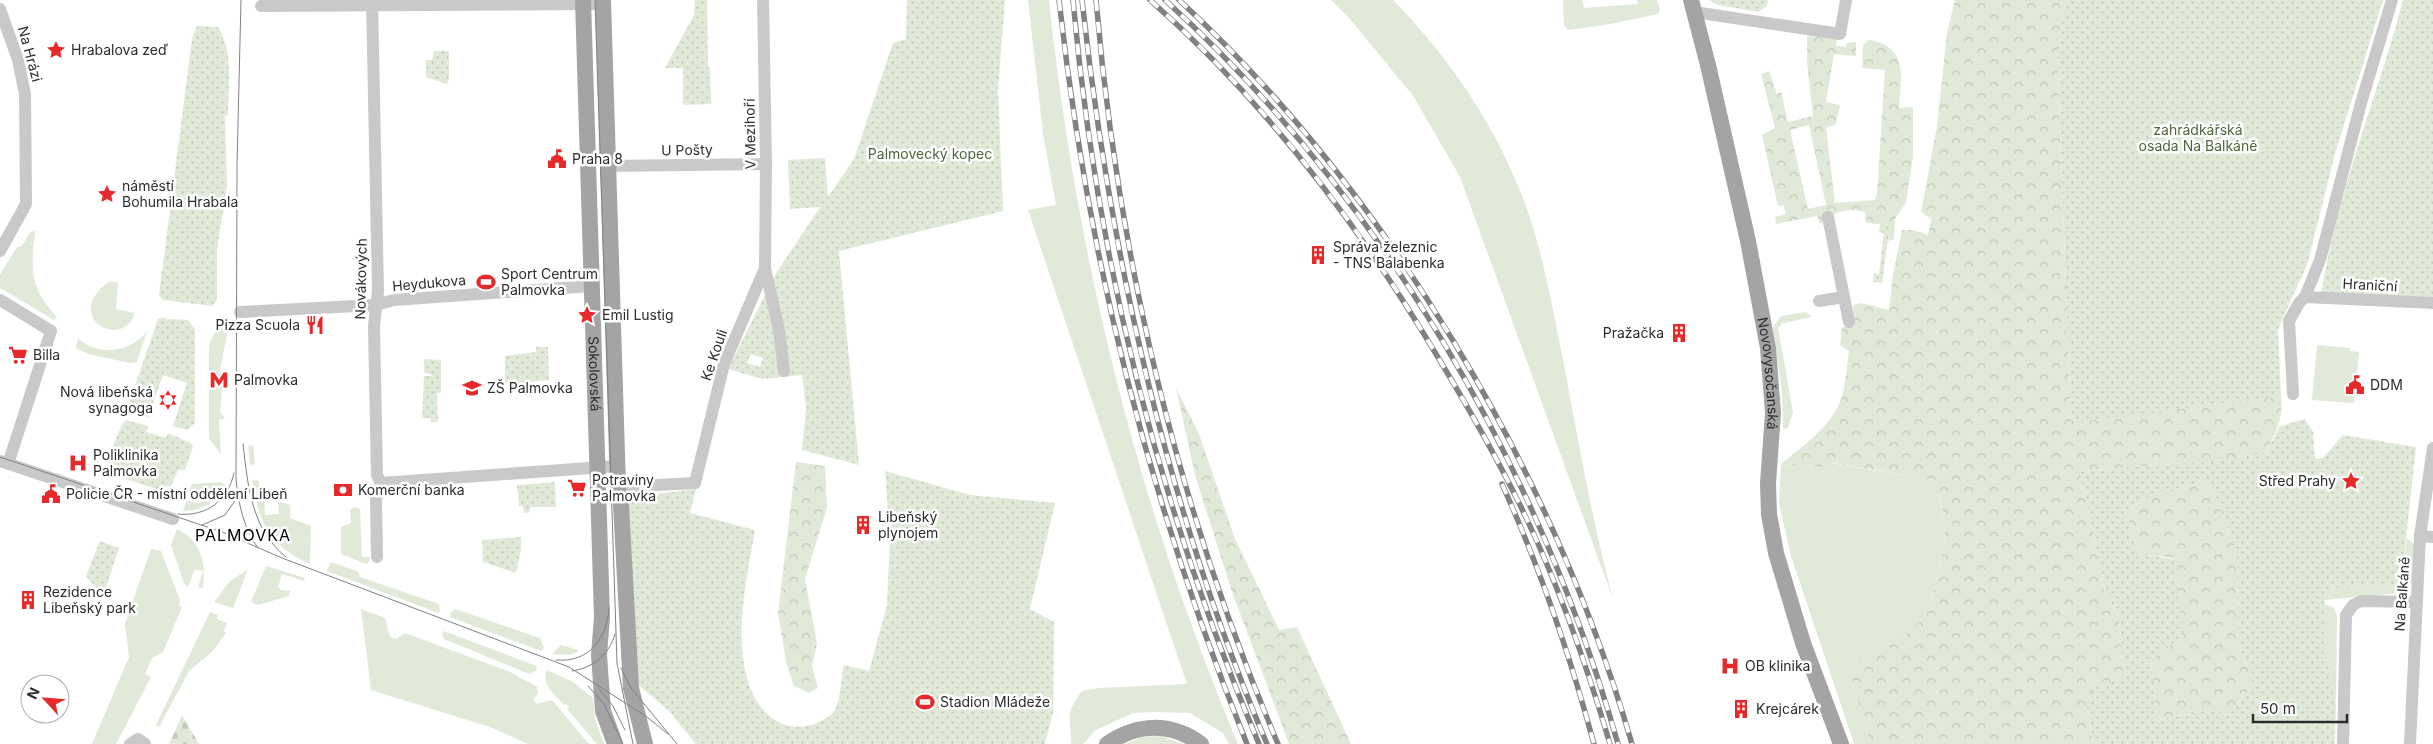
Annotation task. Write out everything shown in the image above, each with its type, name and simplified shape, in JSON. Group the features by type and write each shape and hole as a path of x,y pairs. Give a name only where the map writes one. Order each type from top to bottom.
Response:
{"main road":[{"name":"Sokolovská","path":"583,2 590,286 602,617 599,655 600,678 603,711 616,744"},
{"name":"Sokolovská","path":"603,2 618,487 622,505 632,688 645,744"},
{"name":"Novovysočanská","path":"1692,6 1708,65 1748,241 1768,348 1773,413 1768,484 1769,514 1776,553 1803,643 1841,744"},
{"path":"1107,744 1133,730 1157,727 1181,732 1201,744"}],"street":[{"name":"V Mezihoří","path":"763,0 766,164 764,268"},
{"path":"1692,6 1840,34 1846,0"},
{"path":"2293,394 2289,322 2305,297 2320,260 2361,103 2392,0"},
{"path":"261,6 372,3 603,2"},
{"name":"Novákových","path":"372,3 378,291 374,326 377,475 382,483 376,499 377,557"},
{"name":"Na Hrázi","path":"0,9 18,60 25,94 25,156 28,196 26,204 0,251"},
{"name":"U Pošty","path":"608,166 766,164"},
{"path":"1828,217 1848,322"},
{"path":"764,268 779,330 784,371"},
{"name":"Ke Kouli","path":"618,487 695,483 724,364 764,268"},
{"name":"Heydukova","path":"240,312 376,305 394,300 590,286"},
{"path":"1819,302 1844,297"},
{"name":"Hraniční","path":"2305,297 2433,303"},
{"path":"0,300 51,331 4,463 174,518"},
{"name":"Na Balkáně","path":"2410,744 2415,602 2427,536 2433,448"},
{"path":"382,483 618,466"},
{"path":"2343,744 2346,615 2353,604 2360,601 2415,602"},
{"path":"130,744 138,738 145,744"}],"green space":[{"path":"695,0 707,0 708,67 710,68 711,104 683,105 683,68 665,68 694,15"},
{"name":"Palmovecký kopec","path":"907,0 1005,0 998,90 1003,211 839,251 859,465 802,450 806,407 802,375 762,379 728,369 775,275 820,207 790,209 788,160 825,158 828,197 854,159 893,43 906,39","holes":["751,354 763,358 760,367 747,363"]},
{"path":"1028,0 1049,0 1061,96 1076,191 1094,285 1116,379 1141,472 1170,563 1202,654 1238,744 1229,744 1223,733 1190,713 1153,712 1133,713 1096,730 1083,744 1071,744 1070,712 1082,691 1099,688 1187,684 1028,210 1056,205 1043,134"},
{"path":"1331,0 1393,0 1414,22 1452,69 1485,119 1513,173 1537,240 1563,359 1592,510 1613,599 1460,177 1414,97 1349,18"},
{"path":"1563,0 1582,0 1584,8 1638,4 1637,0 1657,0 1660,9 1658,14 1569,30 1564,26"},
{"path":"1709,0 1768,0 1767,6 1758,12 1718,5"},
{"path":"1955,0 2066,0 2057,45 2071,422 2281,396 2280,418 2267,452 2237,458 2218,458 2212,461 2080,471 2105,591 2119,619 2124,670 2124,678 2087,706 2093,744 1870,744 1847,662 1870,657 1905,636 1930,609 1944,545 1945,526 1937,481 1833,463 1830,463 1829,468 1781,464 1819,432 1840,402 1844,388 1849,351 1840,345 1842,327 1854,327 1853,305 1861,303 1889,310 1893,274 1902,230 1914,230 1928,235 1931,219 1921,212 1937,126 1947,33"},
{"name":"zahrádkářská osada Na Balkáně","path":"2066,0 2383,0 2336,150 2307,265 2278,329 2281,396 2071,423 2057,45"},
{"path":"2403,0 2433,0 2433,298 2321,294 2328,256 2347,182"},
{"path":"197,26 218,27 226,47 229,70 228,115 225,116 227,186 217,249 217,300 212,306 163,300 159,295 192,39"},
{"path":"1807,36 1837,39 1836,46 1846,47 1847,43 1856,42 1856,56 1834,54 1826,102 1840,105 1836,124 1826,128 1835,203 1875,200 1877,194 1885,70 1862,68 1863,45 1869,40 1882,44 1891,49 1897,56 1901,74 1899,108 1913,107 1913,157 1906,202 1895,219 1894,239 1888,241 1890,225 1866,223 1865,212 1853,210 1847,210 1830,216 1820,224 1817,216 1776,224 1775,217 1786,214 1784,205 1778,206 1762,135 1775,128 1761,74 1769,71 1777,94 1781,92 1788,122 1813,116 1807,62","holes":["1809,125 1826,205 1808,209 1790,130"]},
{"path":"434,51 449,51 449,78 447,84 426,77 426,60 432,60"},
{"path":"1880,224 1890,225 1882,283 1873,282 1874,273 1879,274 1884,233 1879,232"},
{"path":"35,231 34,277 41,296 57,317 54,320 0,288 0,275 17,247 22,246 30,232"},
{"path":"110,281 118,283 116,309 135,313 128,324 119,329 108,329 99,325 93,317 91,306 96,294"},
{"path":"1806,312 1812,317 1783,323 1778,328 1793,412 1788,428 1783,429 1782,392 1773,327 1781,316"},
{"path":"165,317 165,319 188,320 195,329 195,423 187,430 173,426 187,383 163,375 148,417 135,413 129,407 158,319"},
{"path":"229,324 220,370 223,377 220,412 225,418 219,420 221,454 209,439 209,345 215,332"},
{"path":"147,331 137,362 130,363 88,354 76,348 78,338 86,344 104,350 123,348 132,344"},
{"path":"2317,345 2350,348 2350,351 2359,352 2354,403 2312,400"},
{"path":"536,347 548,347 549,380 505,384 505,356 536,352"},
{"path":"424,359 441,360 441,393 437,393 438,422 431,422 430,418 422,418 424,376 432,376 431,374 424,373"},
{"path":"1176,388 1199,434 1235,539 1279,630 1297,627 1351,744 1289,744 1232,592 1195,475"},
{"path":"2305,419 2313,432 2315,459 2323,458 2343,435 2416,447 2401,586 2336,588 2325,594 2325,648 2336,704 2335,744 2093,744 2087,706 2094,687 2124,678 2124,670 2119,619 2105,591 2080,471 2212,461 2218,458 2237,458 2267,452 2280,426","holes":["2209,480 2237,552 2238,645 2255,683 2228,715 2210,710 2157,719 2151,661 2183,635 2174,559 2139,554 2125,512 2154,494"]},
{"path":"126,420 148,426 146,432 166,438 168,433 191,443 193,447 185,470 178,470 171,486 161,487 160,490 107,473 114,445 120,429"},
{"path":"253,445 255,464 250,465 248,446"},
{"path":"796,462 825,466 827,508 805,579 817,643 812,666 818,688 809,693 794,686 786,662 778,613"},
{"path":"1830,463 1937,481 1945,526 1944,545 1930,609 1906,636 1870,657 1847,662 1870,744 1854,744 1791,556 1779,503 1781,464 1829,468"},
{"path":"885,471 970,495 1055,503 1030,609 1054,622 1053,712 1045,744 696,744 669,711 636,683 624,498 696,489 690,513 755,530 743,604 742,642 747,678 757,701 772,718 782,724 793,727 804,726 817,723 834,712 839,699 844,665 869,671 887,605 890,539"},
{"path":"252,480 259,481 260,493 264,495 265,515 279,514 278,501 290,505 290,518 311,526 310,564 285,549 275,541 268,531 258,508"},
{"path":"2209,480 2237,552 2238,645 2255,683 2228,715 2210,710 2156,719 2151,661 2174,558 2139,554 2125,512 2154,494"},
{"path":"221,482 226,485 214,501 197,509 183,511 187,500 199,504 202,497 189,492 192,484"},
{"path":"555,482 556,507 530,507 530,512 524,513 523,506 519,506 517,485"},
{"path":"355,507 360,509 362,557 370,557 369,562 366,564 341,554 341,527 351,523 350,510"},
{"path":"177,529 197,546 203,562 204,579 203,588 198,587 203,571 195,569 188,587 184,583 171,545"},
{"path":"521,537 521,549 516,573 483,562 482,540"},
{"path":"2407,538 2416,546 2414,582 2400,593 2325,600 2325,594 2336,588 2401,586"},
{"path":"100,541 119,548 103,596 86,576"},
{"path":"151,549 161,551 180,600 179,606 182,607 163,652 152,658 145,674 151,677 116,744 92,744 129,657 125,624"},
{"path":"331,562 359,572 360,577 439,604 440,611 438,613 327,571"},
{"path":"266,566 305,578 304,581 282,574 278,587 281,590 290,591 289,596 258,605 251,602"},
{"path":"248,569 233,608 214,602 229,582"},
{"path":"2327,605 2334,608 2337,617 2336,704 2325,648 2324,606"},
{"path":"361,609 385,618 390,637 396,639 405,633 510,672 537,687 538,694 533,699 536,704 552,700 589,744 528,744 490,727 371,690"},
{"path":"455,609 540,638 544,648 541,651 450,617 450,613"},
{"path":"210,612 218,615 217,619 227,623 224,631 226,633 212,652 189,671 159,727 156,725"},
{"path":"444,631 536,666 537,670 529,674 444,639 442,634"},
{"path":"561,645 578,650 578,652 569,655 552,654"},
{"path":"547,670 573,682 593,698 595,719 604,744 597,744 567,709 569,707 566,704 564,705 553,693 547,685"},
{"path":"182,715 199,744 169,744"},
{"path":"1161,736 1183,744 1124,744 1143,737"}],"tram line":[{"path":"241,0 237,165 236,479 242,515 249,533 258,548"},
{"path":"595,0 617,663 633,744"},
{"path":"243,444 250,491 258,520 274,546 286,557"},
{"path":"0,457 222,532 282,558 569,667 647,717 668,734"},
{"path":"178,514 198,513 214,505 227,492 234,473"},
{"path":"202,525 225,515 239,495"},
{"path":"556,660 568,660 587,653 605,629 609,608"},
{"path":"572,671 587,667 599,659 609,648 615,634"},
{"path":"621,668 631,688 677,744"},
{"path":"588,686 604,704 623,744"},
{"path":"600,690 613,706 625,730"}],"railway":[{"path":"1059,0 1071,97 1087,192 1105,286 1127,379 1152,471 1180,562 1247,744"},
{"path":"1073,0 1083,96 1098,191 1116,286 1137,380 1162,472 1191,564 1223,655 1259,744"},
{"path":"1082,0 1094,96 1109,191 1126,285 1147,379 1171,472 1199,563 1231,654 1267,744"},
{"path":"1096,0 1106,96 1120,191 1137,286 1157,380 1210,564 1242,655 1278,744"},
{"path":"1150,0 1233,81 1309,168 1344,214 1409,310 1481,432 1534,536 1570,624 1610,744"},
{"path":"1165,0 1243,77 1315,159 1382,248 1442,341 1497,438 1544,538 1585,640 1618,744"},
{"path":"1179,0 1255,76 1326,159 1393,248 1454,342 1509,440 1557,540 1598,642 1632,744"},
{"path":"1502,484 1553,612 1594,744"}],"place":[{"name":"Hrabalova zeď","path":"56,50"},
{"name":"Praha 8","path":"557,159"},
{"name":"náměstí Bohumila Hrabala","path":"107,194"},
{"name":"Správa železnic - TNS Balabenka","path":"1318,255"},
{"name":"Sport Centrum Palmovka","path":"486,282"},
{"name":"Emil Lustig","path":"587,315"},
{"name":"Pizza Scuola","path":"315,325"},
{"name":"Pražačka","path":"1679,333"},
{"name":"Billa","path":"18,355"},
{"name":"Palmovka","path":"219,380"},
{"name":"DDM","path":"2355,385"},
{"name":"ZŠ Palmovka","path":"472,388"},
{"name":"Nová libeňská synagoga","path":"168,400"},
{"name":"Poliklinika Palmovka","path":"78,463"},
{"name":"Střed Prahy","path":"2351,481"},
{"name":"Potraviny Palmovka","path":"577,488"},
{"name":"Komerční banka","path":"343,490"},
{"name":"Policie ČR - místní oddělení Libeň","path":"51,494"},
{"name":"Libeňský plynojem","path":"863,525"},
{"name":"Rezidence Libeňský park","path":"28,600"},
{"name":"OB klinika","path":"1730,666"},
{"name":"Stadion Mládeže","path":"925,702"},
{"name":"Krejcárek","path":"1741,709"}],"district":[{"name":"PALMOVKA","path":"243,535"}]}
